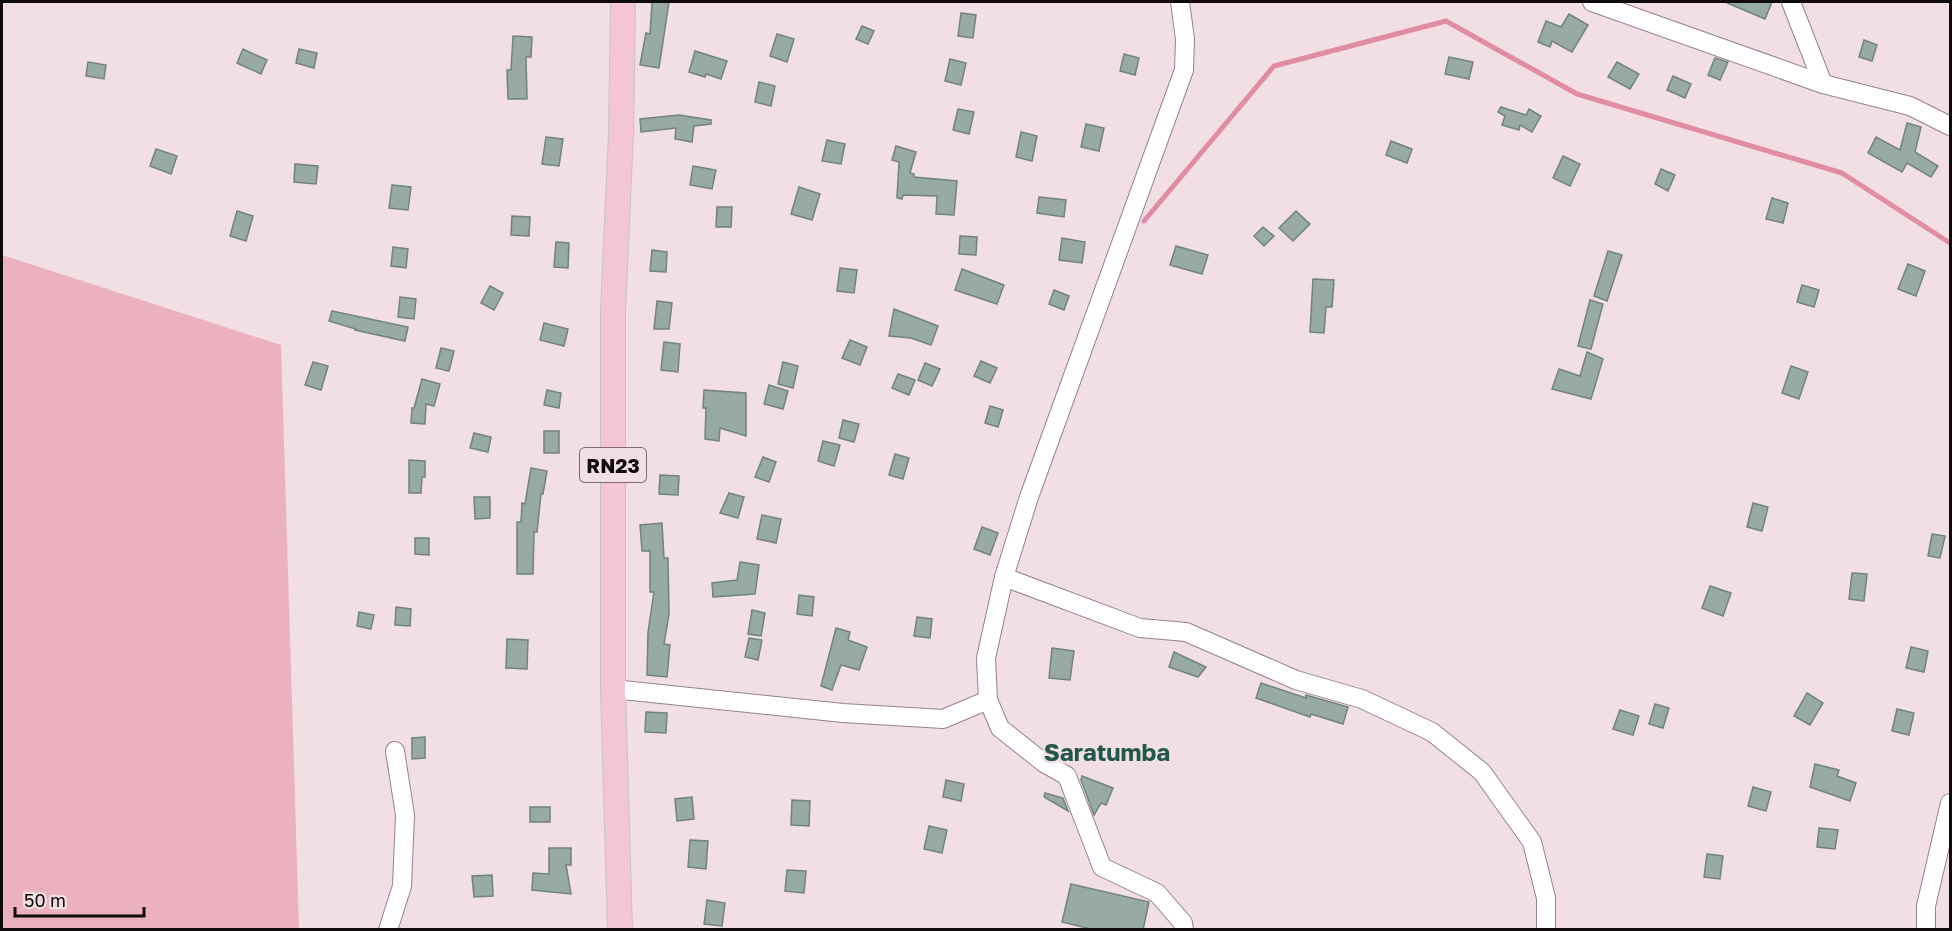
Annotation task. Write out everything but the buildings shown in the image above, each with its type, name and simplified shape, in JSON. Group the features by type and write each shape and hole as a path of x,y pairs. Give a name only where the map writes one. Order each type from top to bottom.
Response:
{"main road":[{"name":"RN23","path":"620,930 613,689 613,311 621,133 623,2"}],"street":[{"path":"1180,2 1185,39 1184,70 1029,497 1004,576 986,657 988,700 1000,728 1044,763 1067,776 1102,867 1156,893 1183,923 1184,930"},
{"path":"1592,2 1823,84 1910,106 1950,126"},
{"path":"1791,2 1823,84"},
{"path":"1004,576 1140,628 1186,632 1296,680 1362,699 1432,732 1482,772 1532,842 1546,898 1546,930"},
{"path":"613,689 843,714 943,719 988,700"},
{"path":"388,930 402,886 405,815 395,751"},
{"path":"1926,930 1926,906 1950,803"}],"shaded area":[{"path":"2,255 281,345 299,928 2,929"}],"waterway":[{"path":"1144,221 1274,66 1446,21 1577,94 1842,173 1950,243"}],"district":[{"name":"Saratumba","path":"1107,751"}]}
